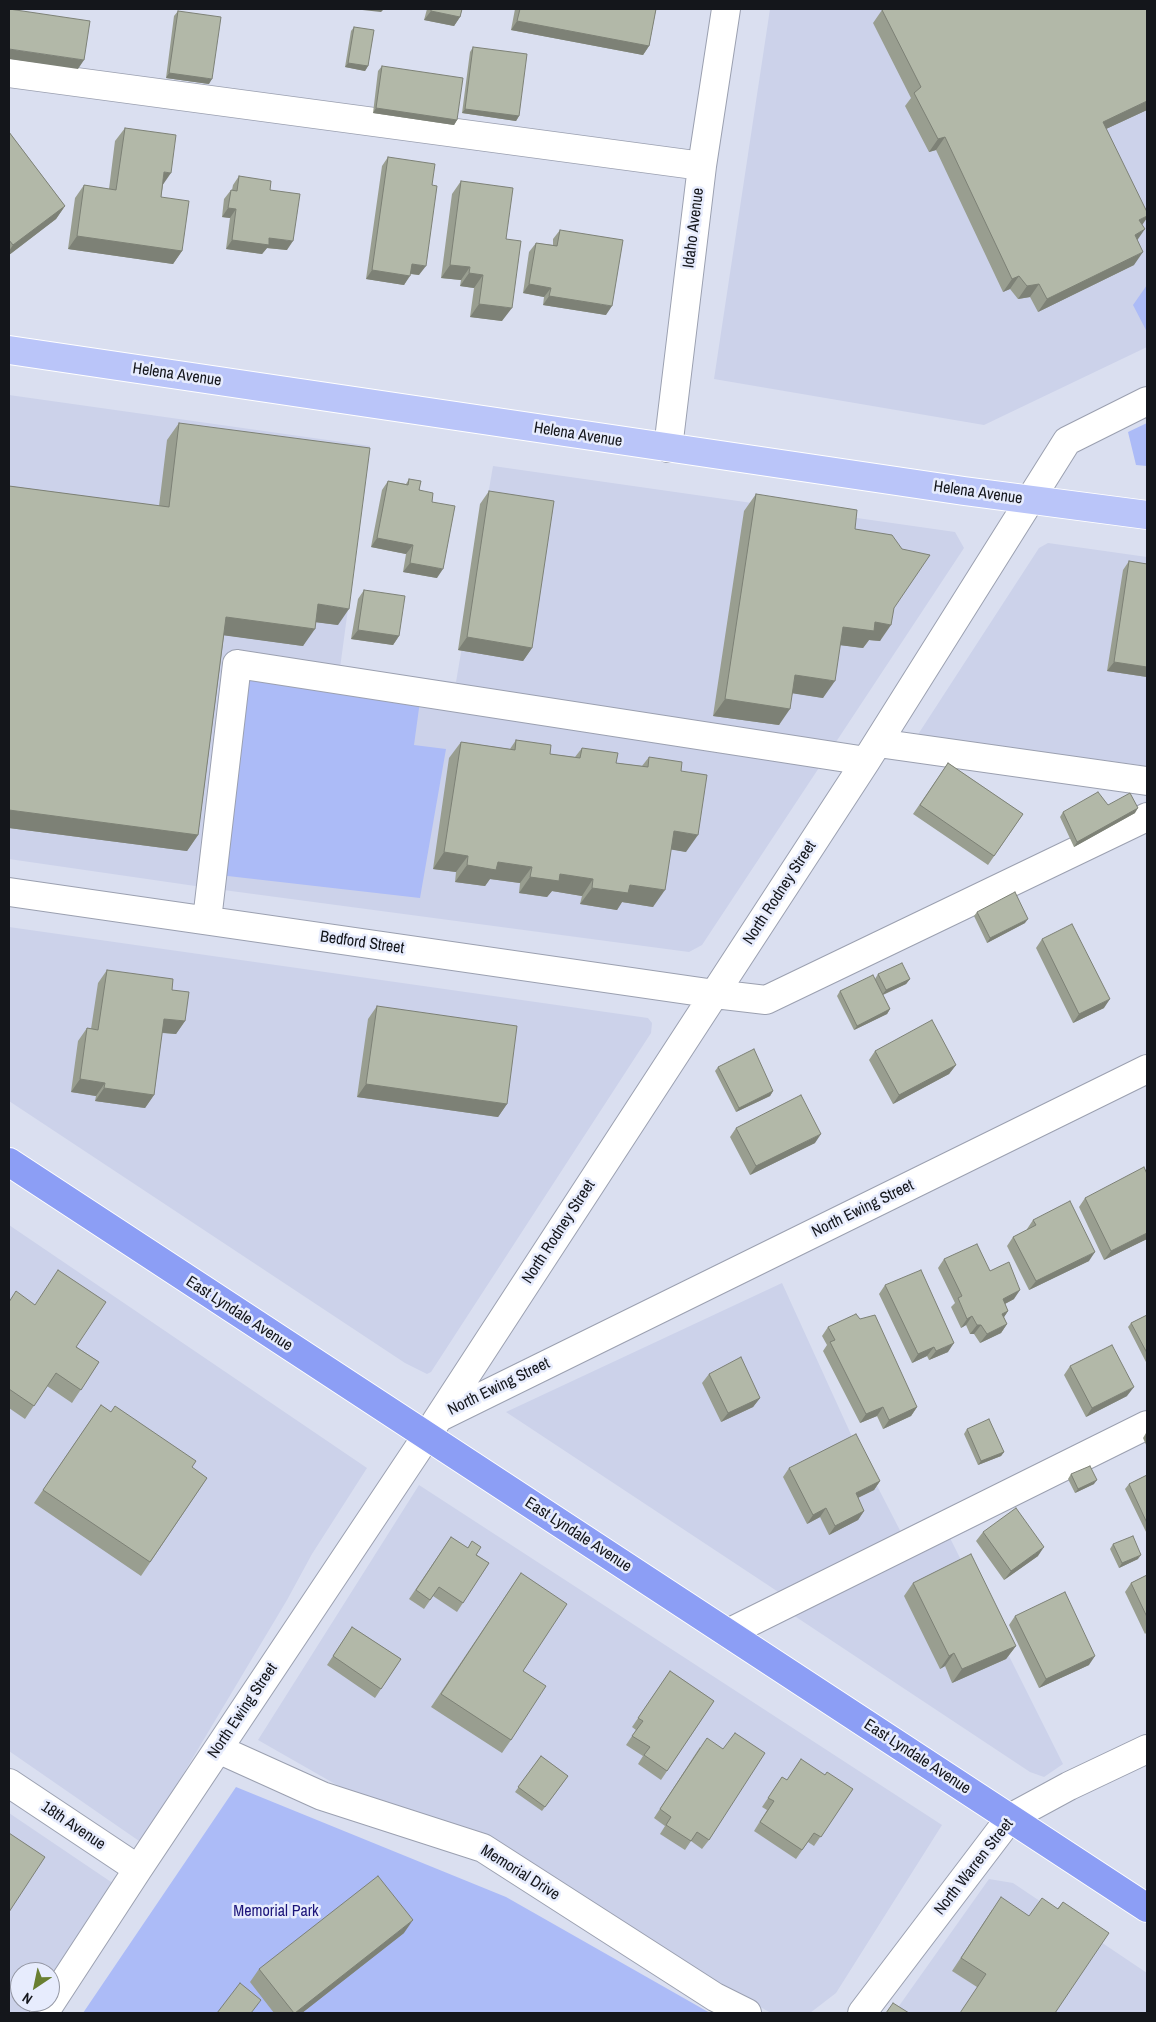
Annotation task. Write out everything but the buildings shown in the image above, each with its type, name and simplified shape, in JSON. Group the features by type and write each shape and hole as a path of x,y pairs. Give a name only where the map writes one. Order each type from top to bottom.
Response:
{"highway":[{"name":"East Lyndale Avenue","path":"9,1162 433,1427 728,1633 1147,1908"}],"main road":[{"name":"Helena Avenue","path":"9,350 668,448 1147,515"}],"street":[{"name":"Idaho Avenue","path":"668,448 702,166 726,9"},
{"path":"9,73 702,166"},
{"name":"North Rodney Street","path":"433,1427 872,752 1067,440 1147,401"},
{"path":"207,920 237,664 872,752 1147,781"},
{"name":"Bedford Street","path":"9,892 766,1000 1147,817"},
{"name":"North Ewing Street","path":"44,2013 433,1427 1147,1069"},
{"path":"728,1633 1147,1424"},
{"name":"Memorial Drive","path":"218,1749 322,1796 483,1848 715,1996 747,2013"},
{"name":"North Warren Street","path":"862,2013 1010,1818 1069,1786 1147,1749"},
{"name":"18th Avenue","path":"9,1783 138,1869"}],"shaded area":[{"path":"770,9 1147,9 1147,347 984,425 714,379"},
{"path":"9,395 370,446 340,668 456,682 493,466 955,532 964,548 702,945 689,952 216,889 9,859"},
{"path":"1048,543 1147,557 1147,766 917,736 1039,548"},
{"path":"9,927 648,1018 652,1023 651,1033 431,1372 427,1374 405,1363 9,1101"},
{"path":"9,1225 367,1468 312,1554 287,1600 142,1843 9,1751"},
{"path":"782,1283 854,1441 907,1544 944,1526 1063,1764 1044,1777 1030,1772 781,1607 792,1601 506,1412"},
{"path":"419,1485 942,1825 836,1993 810,2013 771,2013 732,1991 487,1838 349,1792 258,1740"},
{"path":"9,1813 117,1886 60,1969 60,1962 10,1962 10,2012 31,2012 9,2013"},
{"path":"989,1879 1013,1883 1147,1973 1147,2013 894,2013"}],"green space":[{"path":"1147,285 1147,332 1133,305"},
{"path":"1147,423 1147,466 1136,465 1128,432"},
{"path":"245,675 420,701 414,745 446,749 420,898 219,875"},
{"name":"Memorial Park","path":"236,1787 506,1897 710,2013 83,2013"}]}
